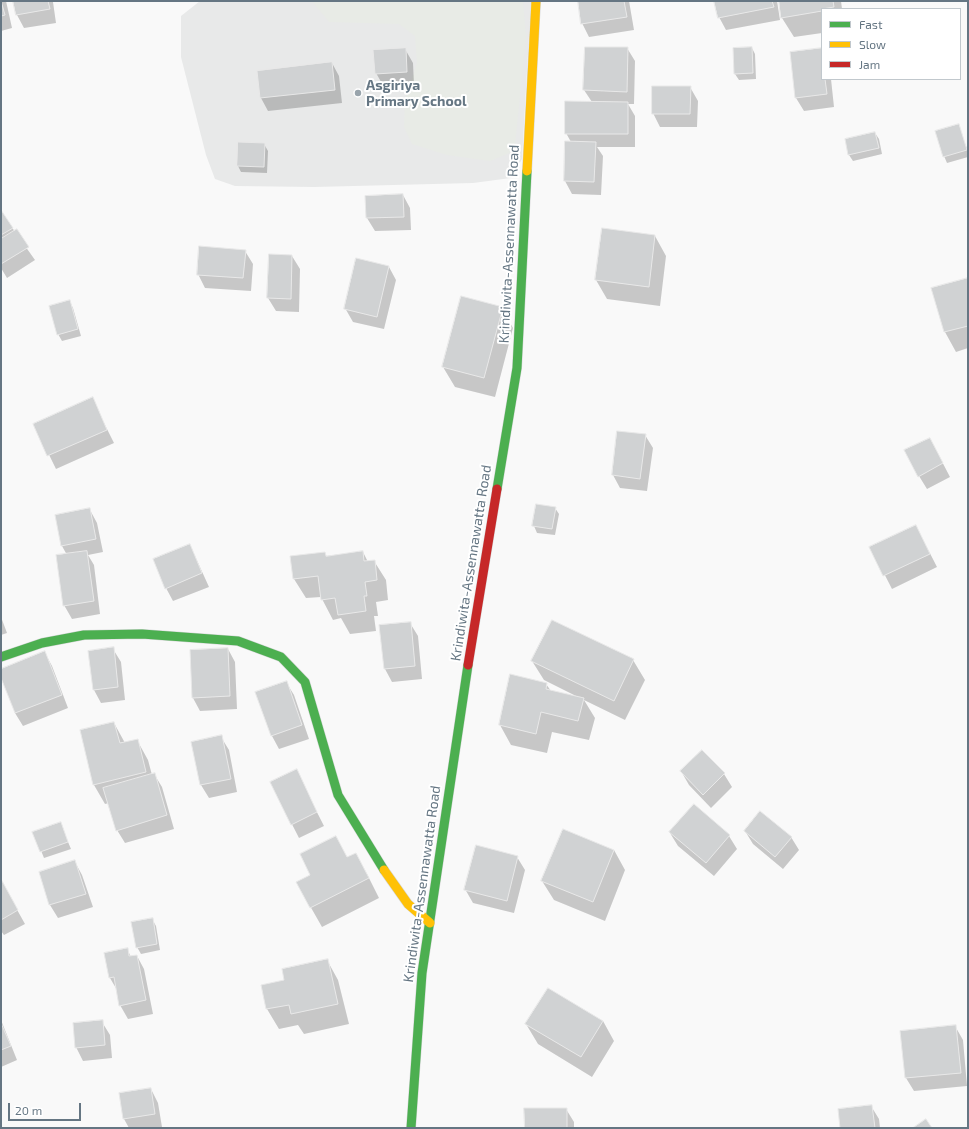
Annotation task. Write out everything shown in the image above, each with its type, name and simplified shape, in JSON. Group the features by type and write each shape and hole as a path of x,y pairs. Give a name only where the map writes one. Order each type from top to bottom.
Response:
{"main road":[{"name":"Krindiwita-Assennawatta Road","path":"411,1128 422,973 461,708 517,368 536,1"},
{"path":"1,657 42,643 84,635 142,634 238,641 281,658 305,682 338,795 380,865 408,904 430,923"}],"shaded area":[{"name":"Asgiriya Primary School","path":"200,1 531,1 522,159 511,178 473,183 314,187 235,186 215,179 206,155 181,57 181,16"},
{"path":"312,1 523,1 526,37 515,145 512,152 490,161 447,155 412,144 404,127 405,100 417,63 415,36 399,24 329,22"}],"building":[{"path":"1,1 5,15 1,16"},
{"path":"13,1 48,1 50,9 16,15"},
{"path":"578,1 624,1 627,17 581,24"},
{"path":"714,1 772,1 774,7 718,18"},
{"path":"779,1 833,1 834,7 821,8 821,11 781,18"},
{"path":"585,47 628,47 627,92 583,90"},
{"path":"752,47 753,73 734,74 733,48"},
{"path":"406,48 407,72 375,74 373,50"},
{"path":"821,48 821,80 825,80 827,94 795,98 790,52"},
{"path":"332,62 335,90 260,98 257,71"},
{"path":"652,86 691,86 690,114 652,114"},
{"path":"565,101 628,102 628,134 565,134"},
{"path":"959,124 967,150 943,157 935,131"},
{"path":"875,132 879,148 848,155 845,139"},
{"path":"565,141 596,142 594,182 564,181"},
{"path":"238,142 265,143 264,167 237,166"},
{"path":"403,194 404,217 366,218 365,196"},
{"path":"1,210 13,228 1,235"},
{"path":"602,228 655,235 649,287 595,280"},
{"path":"17,229 29,247 1,264 1,239"},
{"path":"199,246 246,250 243,278 197,275"},
{"path":"269,254 292,255 291,299 267,298"},
{"path":"356,258 389,266 377,317 344,309"},
{"path":"968,278 968,326 944,332 931,288"},
{"path":"461,296 503,307 484,378 442,367"},
{"path":"70,300 78,329 57,335 49,306"},
{"path":"93,397 107,430 47,456 33,424"},
{"path":"617,431 646,434 640,479 612,475"},
{"path":"930,438 943,463 918,477 904,450"},
{"path":"536,504 556,507 552,529 532,526"},
{"path":"90,508 96,539 61,546 55,515"},
{"path":"916,525 930,554 883,576 869,547"},
{"path":"190,544 202,573 165,589 153,559"},
{"path":"87,551 94,601 63,606 56,555"},
{"path":"363,551 364,561 375,560 377,580 365,582 367,596 364,596 366,611 338,615 335,598 321,600 318,576 293,579 290,556 325,552 326,556"},
{"path":"552,620 634,659 614,701 531,661"},
{"path":"411,622 415,666 384,669 379,625"},
{"path":"114,647 118,687 93,690 88,651"},
{"path":"228,648 230,696 192,698 190,650"},
{"path":"45,651 62,695 15,713 1,678 1,669"},
{"path":"510,674 547,683 546,689 584,698 578,721 541,712 536,734 499,725"},
{"path":"287,681 302,725 271,736 255,692"},
{"path":"114,722 120,743 138,739 146,772 93,785 80,730"},
{"path":"222,735 231,779 200,785 191,742"},
{"path":"702,750 725,773 703,795 680,771"},
{"path":"297,769 317,812 291,825 270,782"},
{"path":"155,773 167,815 116,831 103,788"},
{"path":"694,804 730,835 706,863 669,832"},
{"path":"760,811 792,837 775,857 744,831"},
{"path":"61,822 68,842 40,852 32,832"},
{"path":"563,829 614,850 593,902 541,881"},
{"path":"336,836 347,857 356,853 369,878 310,908 296,882 310,875 300,854"},
{"path":"476,845 518,856 507,901 464,890"},
{"path":"75,860 86,894 49,905 39,872"},
{"path":"1,879 18,910 1,920"},
{"path":"153,918 157,944 136,948 131,922"},
{"path":"128,948 129,956 137,955 146,1000 119,1006 114,977 109,978 104,953"},
{"path":"328,959 338,1004 291,1014 289,1005 266,1009 261,985 284,980 282,969"},
{"path":"548,988 603,1021 581,1057 525,1024"},
{"path":"103,1020 105,1045 75,1048 73,1023"},
{"path":"1,1023 11,1046 1,1050"},
{"path":"956,1025 961,1073 905,1078 900,1031"},
{"path":"151,1088 155,1114 123,1119 119,1093"},
{"path":"872,1105 875,1128 840,1128 838,1109"},
{"path":"524,1108 567,1108 567,1128 525,1128"},
{"path":"926,1119 932,1128 913,1128"}],"traffic: fast":[{"path":"497,489 517,368 527,171"},
{"path":"1,657 42,643 84,635 142,634 238,641 281,657 305,682 338,795 384,870"},
{"path":"411,1128 422,973 468,665"}],"traffic: slow":[{"path":"527,171 536,1"},
{"path":"384,870 408,904 430,923"}],"traffic: jam":[{"path":"468,665 497,489"}],"place":[{"name":"Asgiriya Primary School","path":"358,93"}]}
